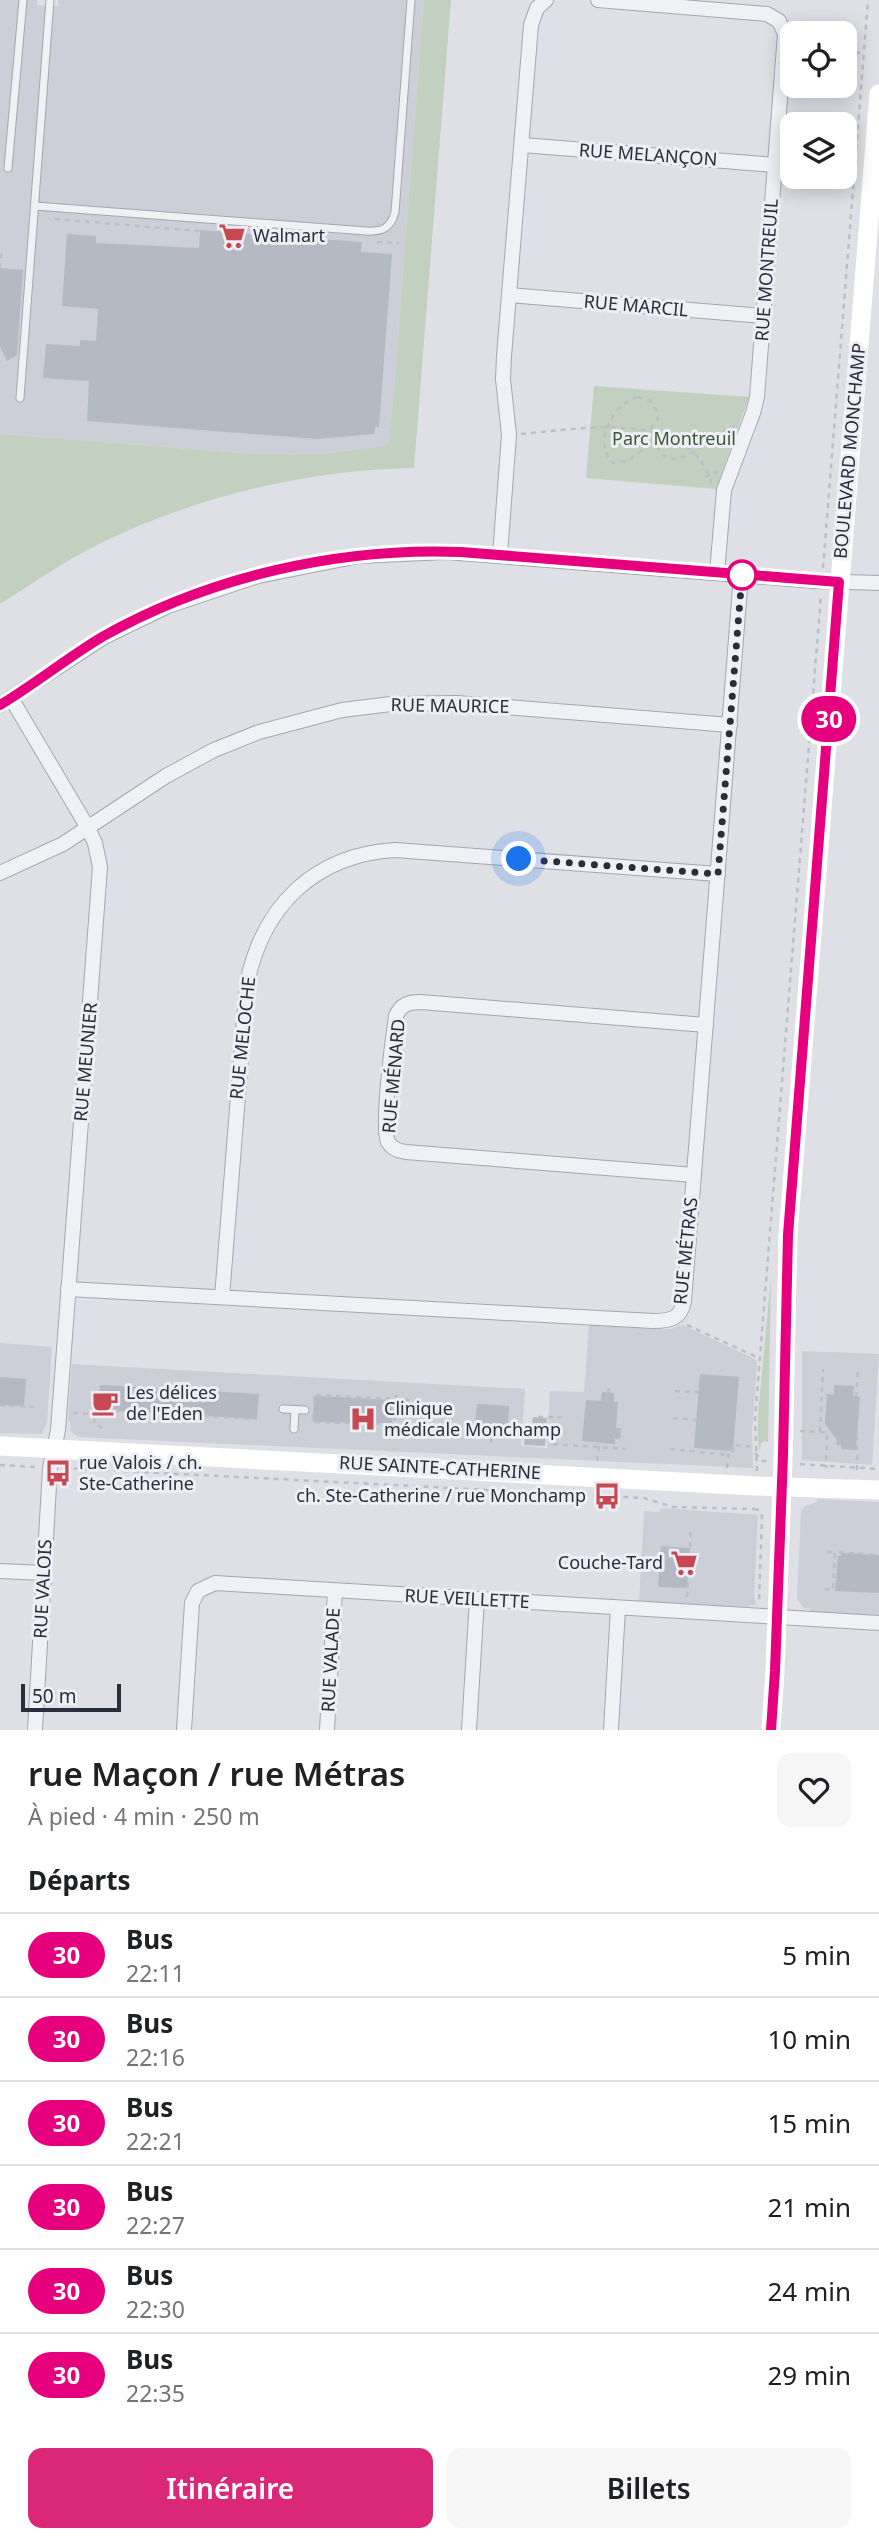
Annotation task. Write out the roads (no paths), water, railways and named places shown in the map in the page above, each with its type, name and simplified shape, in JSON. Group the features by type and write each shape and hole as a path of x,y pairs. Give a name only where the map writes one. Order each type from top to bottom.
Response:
{"street":[{"path":"500,555 509,435 503,379 531,25 537,8 547,0"},
{"name":"RUE MONTREUIL","path":"598,0 759,13 773,16 779,22 786,39 755,405 724,490 717,573"},
{"name":"BOULEVARD MONCHAMP","path":"771,1730 782,1486 788,1235 879,94"},
{"name":"RUE MELANÇON","path":"522,145 775,165"},
{"name":"RUE MARCIL","path":"509,295 763,316"},
{"path":"5,701 69,657 124,626 188,598 258,576 306,565 386,554 446,552 500,555 741,575 879,583"},
{"name":"RUE MÉTRAS","path":"68,1289 671,1320 681,1311 741,575"},
{"name":"RUE MEUNIER","path":"5,701 88,828 99,858 100,881 58,1430 54,1449"},
{"name":"RUE MAURICE","path":"0,873 63,844 166,776 214,750 285,724 342,710 391,704 457,703 730,725"},
{"name":"RUE MELOCHE","path":"222,1297 249,976 255,951 269,922 301,885 324,870 351,858 395,850 718,874"},
{"name":"RUE MÉNARD","path":"694,1175 406,1152 393,1149 389,1144 386,1124 395,1023 399,1010 408,1003 706,1025"},
{"name":"RUE SAINTE-CATHERINE","path":"0,1447 879,1490"},
{"name":"RUE VALOIS","path":"35,1730 50,1468 54,1449"},
{"path":"0,1571 44,1573"},
{"name":"RUE VEILLETTE","path":"184,1730 192,1603 198,1591 215,1583 879,1623"},
{"name":"RUE VALADE","path":"327,1730 335,1591"},
{"path":"469,1730 477,1599"},
{"path":"611,1730 618,1608"}],"lane":[{"path":"8,168 23,0"},
{"path":"20,398 50,0"},
{"path":"35,206 375,232 384,229 392,221 395,212 411,0"},
{"path":"283,1409 305,1410"},
{"path":"294,1429 295,1410"}],"place":[{"name":"Walmart","path":"232,236"},
{"name":"Les délices de l'Eden","path":"105,1403"},
{"name":"Clinique médicale Monchamp","path":"363,1419"},
{"name":"rue Valois / ch. Ste-Catherine","path":"58,1473"},
{"name":"ch. Ste-Catherine / rue Monchamp","path":"607,1496"},
{"name":"Couche-Tard","path":"684,1563"}],"park label":[{"name":"Parc Montreuil","path":"674,439"}]}
